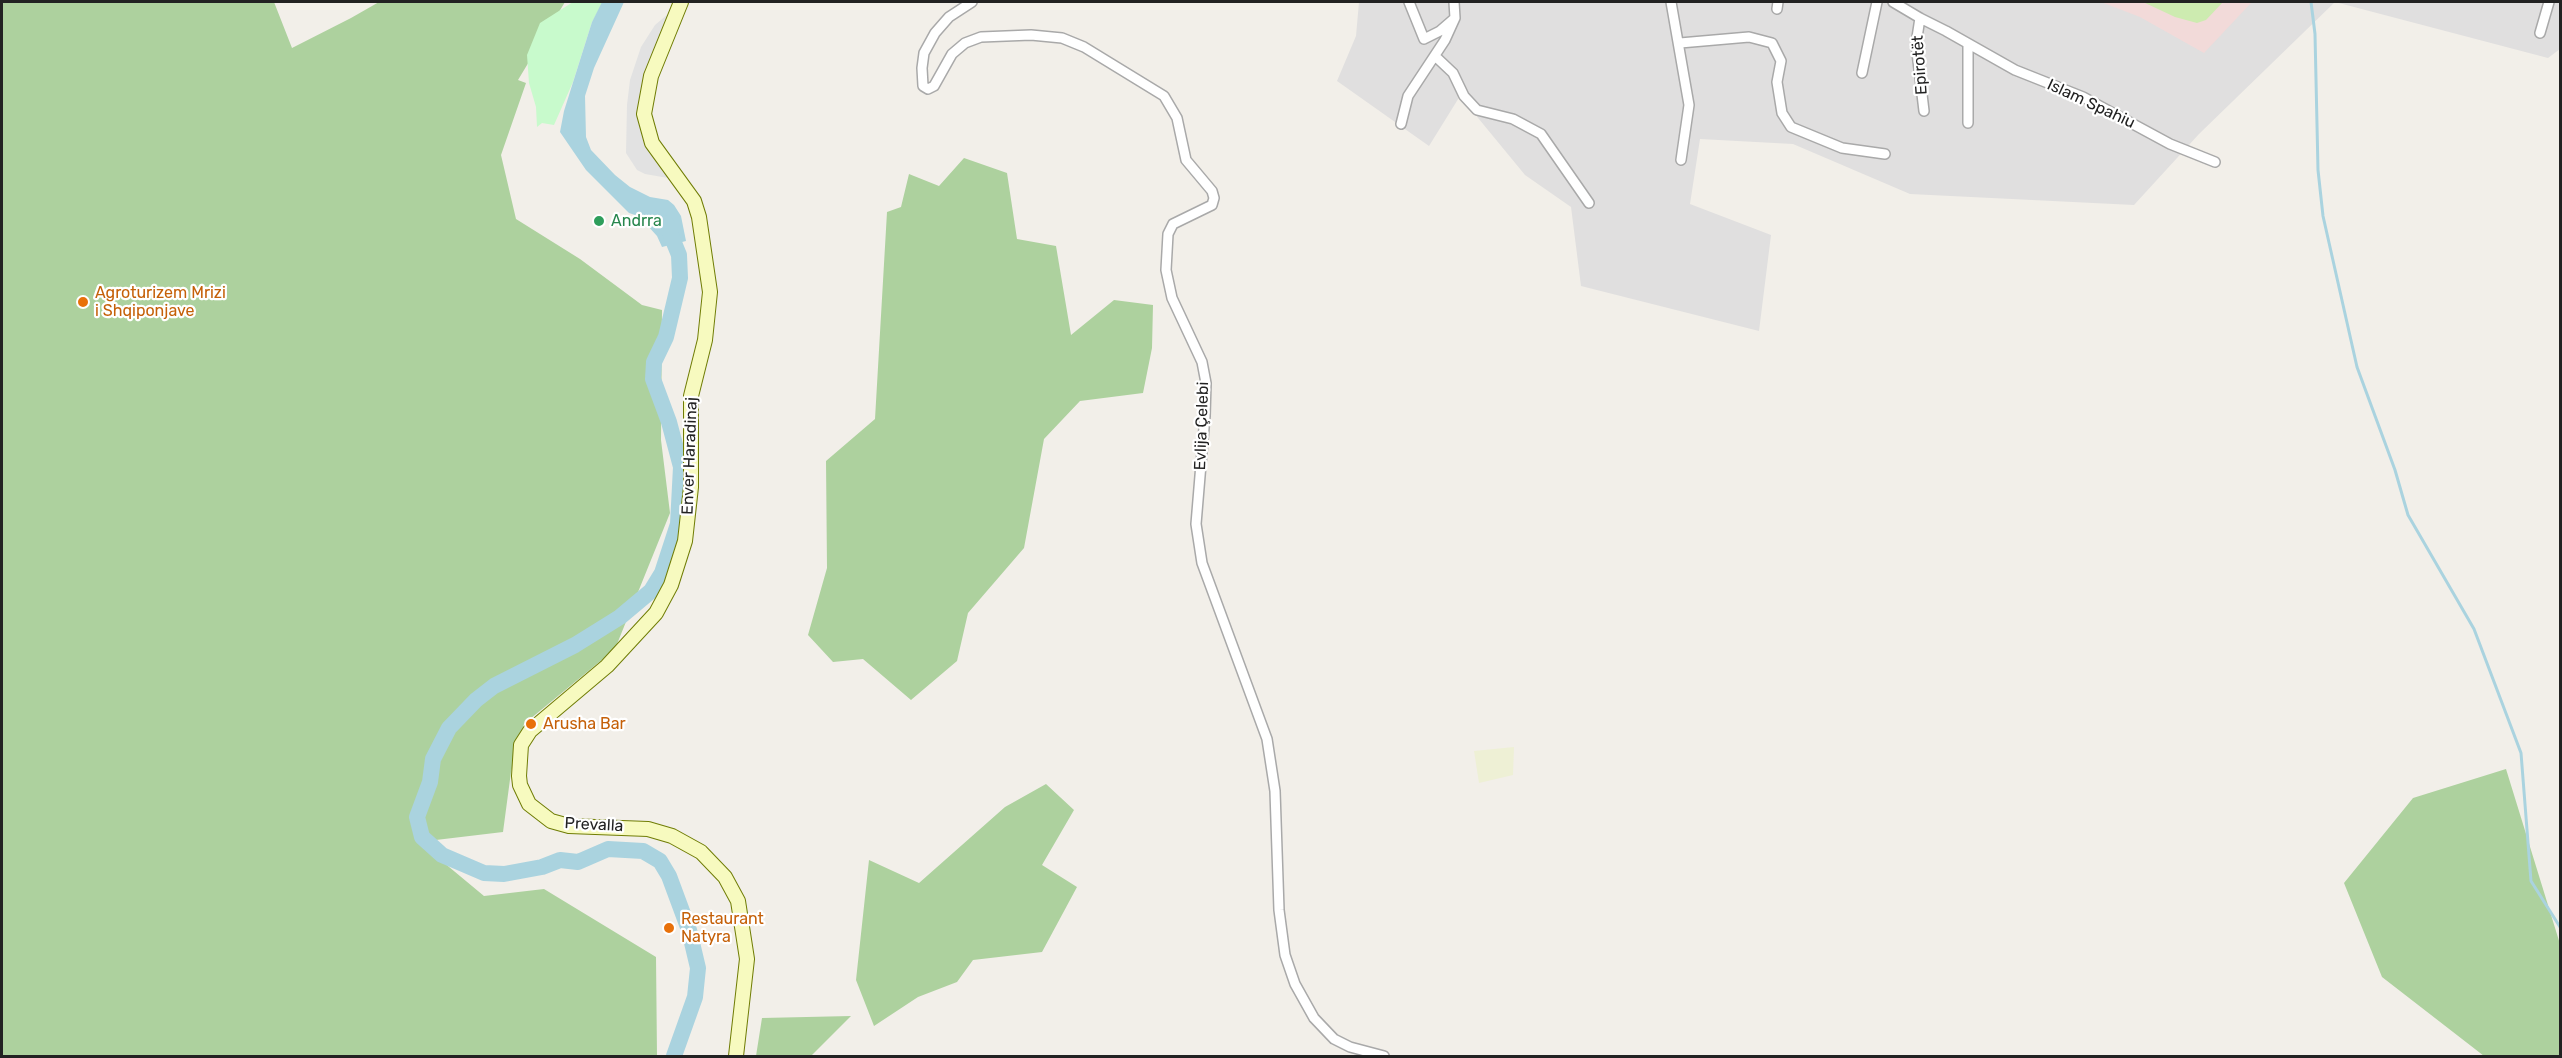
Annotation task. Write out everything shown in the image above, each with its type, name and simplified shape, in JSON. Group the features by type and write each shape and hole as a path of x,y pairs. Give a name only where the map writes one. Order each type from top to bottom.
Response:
{"main road":[{"name":"Enver Haradinaj","path":"660,606 671,585 686,533 691,487 691,396 705,340 710,292 699,217 694,201 655,149 644,120 644,106 651,76 681,2"},
{"name":"Prevalla","path":"660,606 607,666 530,731 521,745 520,785 529,804 551,821 569,826 638,828 672,836 701,852 725,877 738,901 747,959 736,1056"}],"street":[{"name":"Evlija Çelebi","path":"972,2 949,17 935,33 924,53 923,86 928,89 934,86 952,54 965,43 981,37 1031,35 1062,38 1084,47 1164,96 1177,117 1186,160 1212,191 1214,198 1212,205 1173,224 1168,234 1166,270 1172,298 1202,362 1206,382 1196,524 1203,563 1267,739 1276,801 1280,919 1285,955 1295,984 1310,1013 1328,1035 1350,1047 1384,1056"},
{"path":"1409,2 1424,39 1445,27 1455,18"},
{"path":"1401,124 1408,96 1445,40 1455,18 1454,2"},
{"path":"1671,2 1680,43 1689,105 1681,160"},
{"path":"1862,73 1877,2"},
{"name":"Islam Spahiu","path":"1893,2 2015,70 2083,97 2170,144 2215,162"},
{"path":"2540,33 2549,2"},
{"name":"Epirotët","path":"1920,18 1916,44 1924,111"},
{"path":"1680,43 1749,37 1772,43 1781,61 1777,82 1782,113 1791,127 1842,148 1885,154"},
{"path":"1968,45 1968,123"},
{"path":"1435,56 1453,72 1464,96 1477,110 1513,119 1541,134 1589,202"}],"shaded area":[{"path":"1359,2 2335,2 2199,134 2134,205 1910,194 1793,144 1700,139 1690,204 1771,235 1759,331 1581,286 1571,207 1525,175 1460,96 1429,146 1337,81 1356,36"},
{"path":"2101,2 2252,2 2204,53 2140,17"},
{"path":"2335,2 2560,2 2560,49 2548,58"},
{"path":"681,3 644,114 675,174 668,178 645,174 637,170 626,153 627,105 630,80 641,47 655,25"}],"green space":[{"path":"2,2 274,2 292,48 379,2 565,2 518,80 526,83 501,155 516,219 580,259 642,305 662,310 661,440 670,513 615,649 524,724 511,772 503,832 419,842 484,896 544,889 656,957 657,1056 2,1056"},
{"path":"573,2 603,2 592,22 573,82 554,125 542,123 537,127 536,107 529,83 527,55 540,23"},
{"path":"2143,2 2223,2 2206,20 2197,23 2175,17"},
{"path":"964,158 1007,173 1017,239 1056,246 1071,335 1114,300 1153,305 1152,348 1143,393 1080,401 1044,439 1024,548 968,613 957,661 911,700 863,659 833,662 808,635 827,568 826,461 875,419 887,212 901,207 909,174 939,186"},
{"path":"1514,747 1513,775 1479,783 1474,751"},
{"path":"2506,769 2560,944 2560,1056 2484,1056 2382,977 2344,883 2413,798"},
{"path":"1046,784 1074,810 1042,865 1077,887 1042,952 973,960 957,982 918,997 874,1026 856,980 869,860 919,883 1005,807"},
{"path":"851,1016 811,1056 756,1056 762,1018"}],"water":[{"path":"602,2 624,2 594,68 585,96 586,137 591,150 630,187 650,197 668,200 674,205 681,216 686,241 662,247 657,236 647,225 638,216 629,213 586,170 560,132 564,111 592,22"}],"waterway":[{"path":"2311,2 2315,34 2318,170 2323,216 2357,367 2395,470 2408,515 2474,629 2521,753 2531,881 2560,927"},
{"path":"666,223 679,255 680,278 666,337 654,362 653,379 669,422 681,467 678,524 662,573 651,591 620,617 575,645 494,686 476,700 449,728 433,759 430,782 417,817 422,837 442,855 484,873 504,874 542,867 560,860 578,862 608,849 643,851 660,861 669,876 689,930 698,968 695,997 674,1056"}],"place":[{"name":"Andrra","path":"599,221"},
{"name":"Agroturizem Mrizi i Shqiponjave","path":"83,302"},
{"name":"Arusha Bar","path":"531,724"},
{"name":"Restaurant Natyra","path":"669,928"}]}
